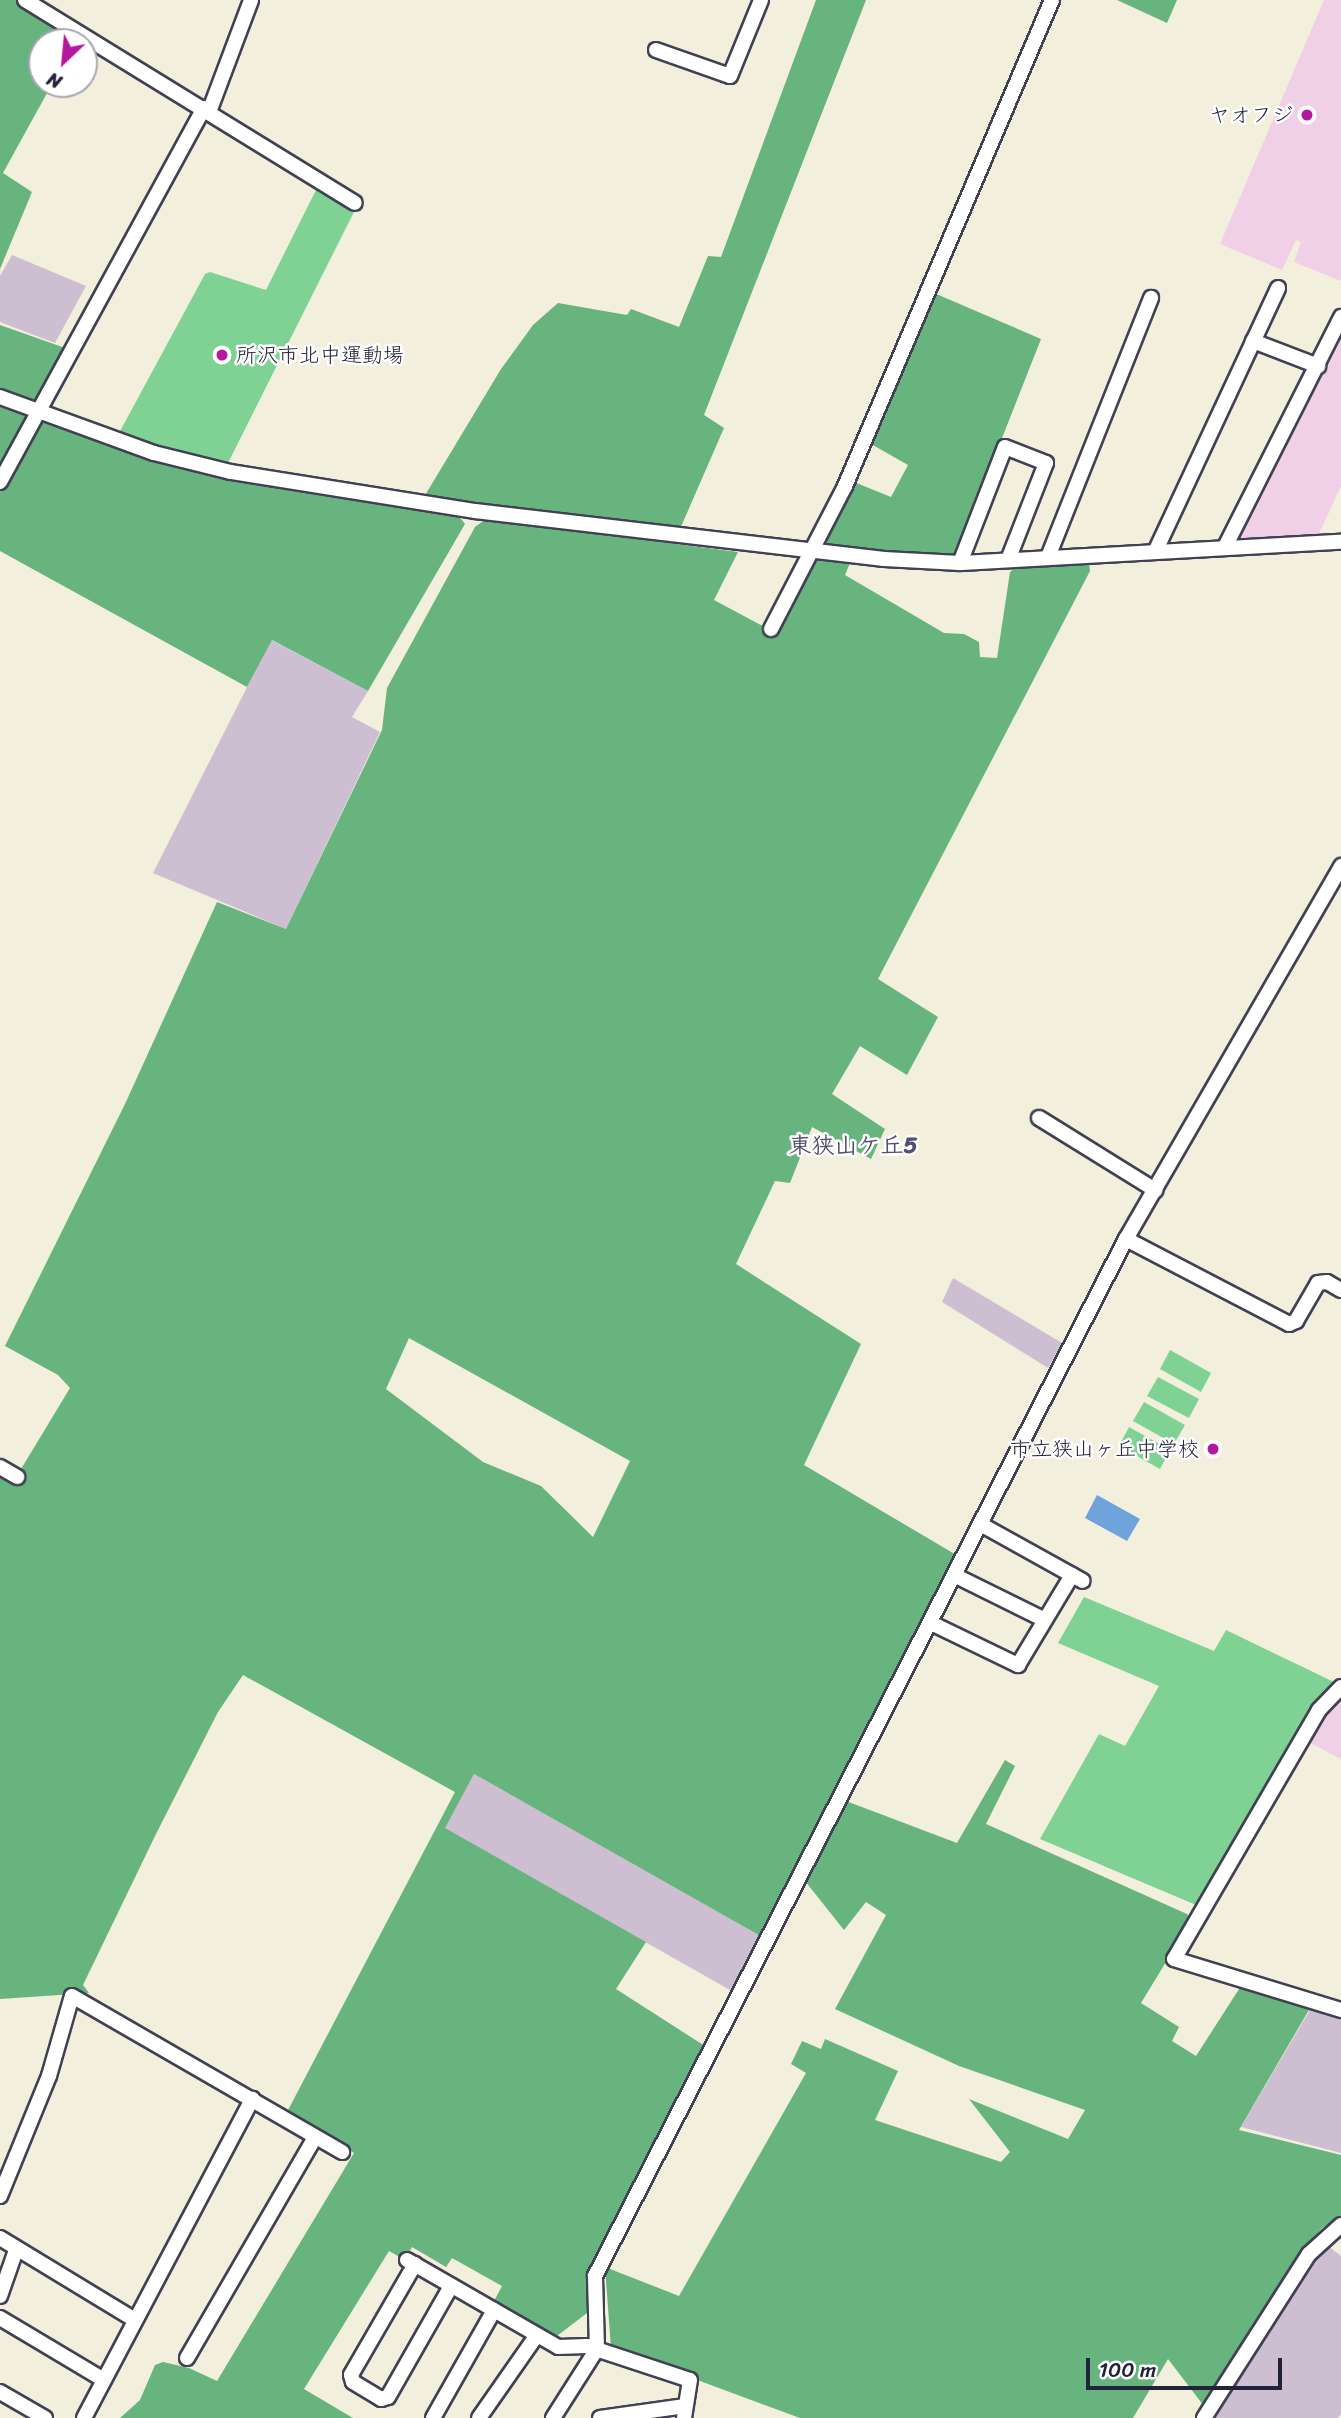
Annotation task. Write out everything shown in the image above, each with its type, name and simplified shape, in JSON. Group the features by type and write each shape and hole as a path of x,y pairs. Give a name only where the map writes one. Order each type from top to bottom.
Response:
{"street":[{"path":"25,0 355,203"},
{"path":"0,482 207,110 251,0"},
{"path":"656,50 730,76 761,0"},
{"path":"771,629 812,551 934,283 1052,0"},
{"path":"1156,550 1278,288"},
{"path":"1048,557 1151,298"},
{"path":"1225,547 1341,317"},
{"path":"1253,341 1318,366"},
{"path":"0,397 154,453 231,472 475,511 812,551 960,563 1156,550 1341,542"},
{"path":"960,563 1005,447 1046,463 1008,560"},
{"path":"553,2418 597,2349 595,2276 956,1576 1126,1239 1341,866"},
{"path":"1040,1118 1155,1190"},
{"path":"1126,1239 1289,1324 1296,1321 1318,1283 1341,1290"},
{"path":"0,1467 17,1477"},
{"path":"931,1623 1018,1665 1045,1620 1077,1578 982,1524"},
{"path":"956,1576 1045,1620"},
{"path":"1341,1687 1319,1710 1174,1959 1341,2010"},
{"path":"0,2196 49,2076 72,1996 342,2152"},
{"path":"84,2418 252,2099"},
{"path":"187,2358 315,2137"},
{"path":"1204,2418 1310,2254 1341,2225"},
{"path":"0,2238 135,2320"},
{"path":"0,2296 16,2250"},
{"path":"451,2286 388,2397 381,2399 352,2382 351,2375 411,2262 558,2347 597,2349 690,2380 685,2412 600,2418"},
{"path":"433,2418 494,2311"},
{"path":"0,2318 104,2380"},
{"path":"479,2418 537,2335"},
{"path":"0,2392 45,2418"}],"shaded area":[{"name":"ヤオフジ","path":"1324,0 1341,0 1341,281 1294,262 1301,242 1296,240 1282,270 1220,244"},
{"path":"12,255 86,286 55,343 0,322 0,276"},
{"path":"1341,326 1341,486 1318,536 1236,542 1234,538"},
{"path":"271,640 368,691 352,717 380,732 286,929 153,873"},
{"path":"953,1278 1062,1343 1048,1368 942,1302"},
{"path":"1341,1696 1341,1759 1308,1742"},
{"path":"474,1774 764,1938 737,1994 444,1828"},
{"path":"1311,2008 1341,2016 1341,2153 1241,2127"},
{"path":"1324,2243 1341,2256 1341,2414 1338,2418 1209,2418"}],"green space":[{"path":"0,0 16,0 61,28 28,28 28,98 44,98 3,173 32,192 0,269"},
{"path":"816,0 866,0 704,415 724,428 680,529 424,497 501,369 533,325 558,303 627,315 631,309 679,327 708,256 721,257"},
{"path":"1117,0 1177,0 1167,23"},
{"name":"所沢市北中運動場","path":"318,186 355,210 227,465 119,433 205,274 210,272 266,290"},
{"path":"934,293 1041,339 956,555 829,548 825,539 854,482 891,497 908,465 871,444"},
{"path":"0,325 68,349 37,403 0,389"},
{"path":"0,404 172,465 239,481 458,515 465,524 368,691 272,640 247,687 0,551"},
{"path":"486,519 738,552 714,600 774,632 813,559 850,563 845,575 944,633 964,634 979,642 980,657 997,658 1010,572 1016,567 1089,562 1090,571 878,979 938,1017 907,1075 860,1046 832,1094 885,1129 871,1159 812,1127 790,1183 775,1181 736,1264 861,1344 804,1465 958,1556 764,1938 474,1774 445,1828 646,1942 616,1989 708,2048 596,2265 591,2310 553,2339 493,2303 502,2286 452,2258 446,2267 412,2247 405,2260 389,2251 304,2389 353,2418 120,2418 140,2400 155,2365 163,2362 189,2368 217,2381 354,2153 287,2112 455,1792 243,1675 218,1712 156,1834 83,1985 89,1993 0,1999 0,1471 15,1479 70,1388 58,1375 5,1346 125,1104 217,902 286,929 382,730 387,688 475,527","holes":["409,1338 630,1461 593,1537 541,1486 483,1462 386,1389"]},
{"path":"1170,1350 1211,1373 1201,1392 1160,1369"},
{"path":"1158,1377 1199,1399 1189,1418 1147,1396"},
{"path":"1144,1402 1185,1425 1174,1444 1133,1421"},
{"path":"1129,1427 1170,1450 1160,1469 1119,1446"},
{"path":"1084,1597 1214,1651 1226,1630 1336,1683 1318,1699 1196,1905 1040,1839 1099,1734 1125,1746 1159,1686 1058,1643"},
{"path":"1005,1760 1015,1766 986,1824 1187,1914 1191,1921 1141,2003 1179,2027 1172,2041 1196,2056 1241,1986 1310,2008 1239,2130 1341,2155 1341,2217 1322,2228 1305,2247 1207,2410 1168,2359 1133,2418 800,2418 611,2348 605,2267 679,2296 806,2073 791,2064 802,2041 821,2049 825,2039 898,2071 875,2120 1001,2162 1010,2152 969,2099 1068,2139 1085,2110 959,2066 835,2009 886,1915 866,1902 844,1930 805,1881 846,1801 957,1843"}],"water":[{"path":"1097,1495 1140,1519 1127,1541 1085,1518"}],"place":[{"name":"ヤオフジ","path":"1307,115"},
{"name":"所沢市北中運動場","path":"222,355"},
{"name":"市立狭山ヶ丘中学校","path":"1213,1449"}],"district":[{"name":"東狭山ケ丘5","path":"853,1146"}]}
